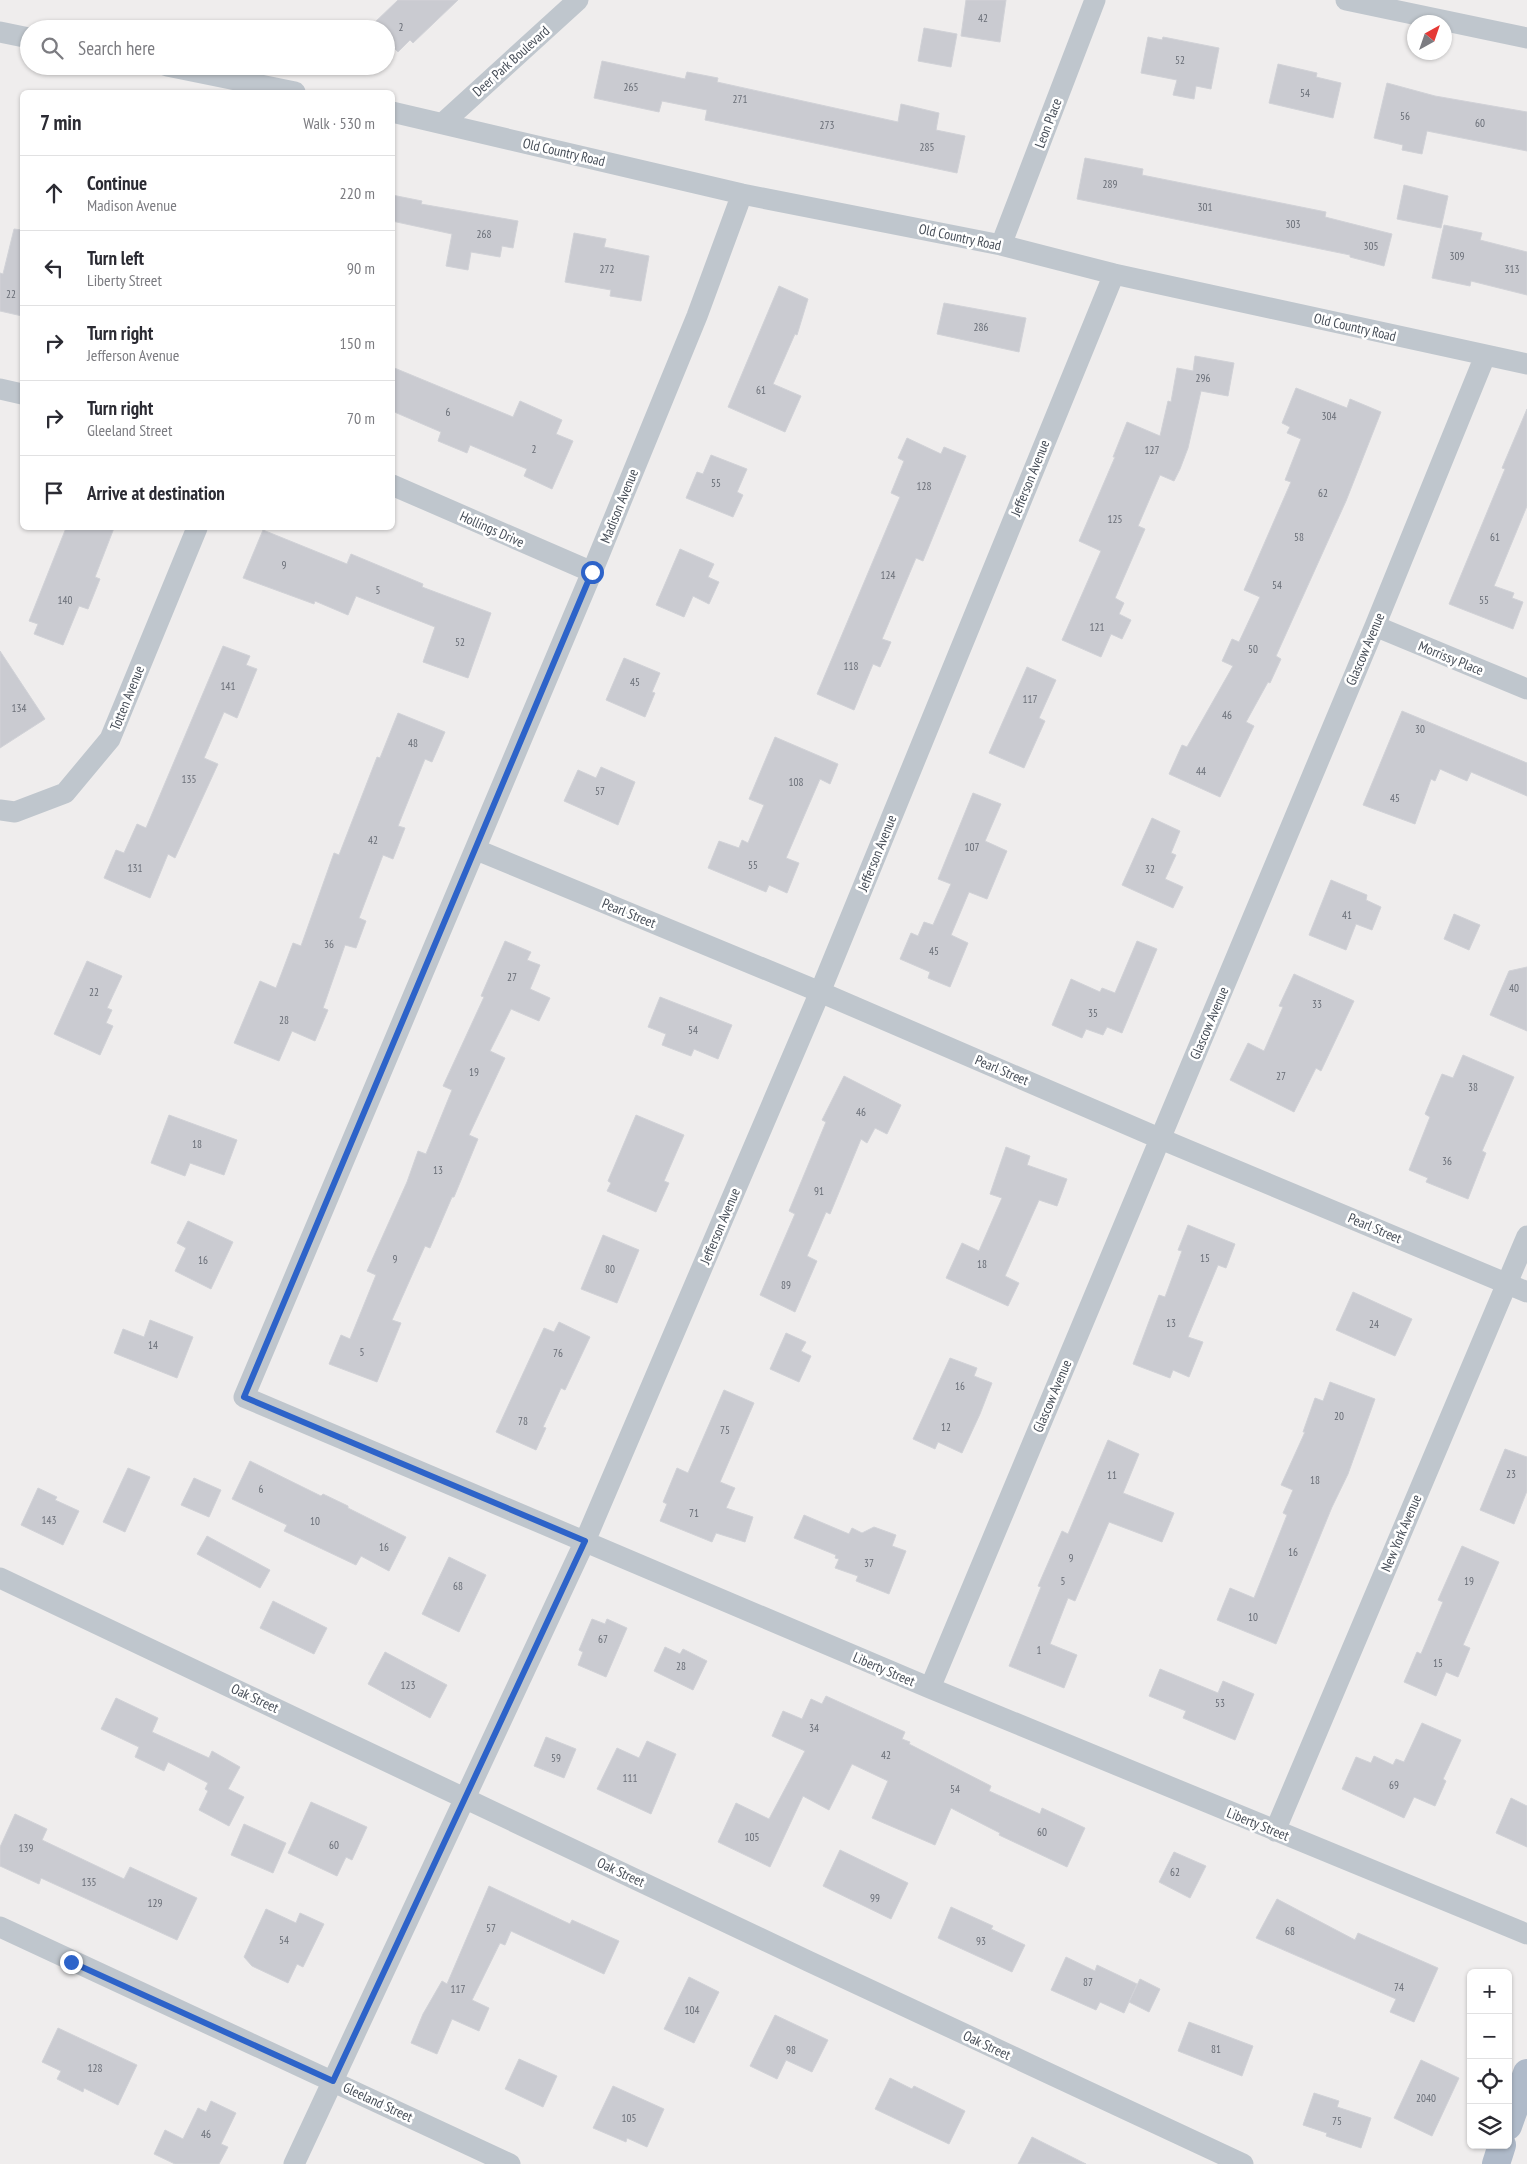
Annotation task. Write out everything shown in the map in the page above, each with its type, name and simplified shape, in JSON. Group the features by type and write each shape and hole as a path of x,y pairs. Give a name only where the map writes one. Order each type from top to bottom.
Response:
{"main road":[{"path":"1512,2115 1527,2074"},
{"path":"1496,2164 1501,2149"}],"street":[{"name":"Deer Park Boulevard","path":"443,123 578,0"},
{"name":"Leon Place","path":"1001,246 1095,0"},
{"path":"1346,0 1422,8 1527,38"},
{"path":"0,32 20,36"},
{"path":"212,75 286,90"},
{"name":"Old Country Road","path":"395,113 742,194 1001,246 1114,274 1527,364"},
{"name":"Madison Avenue","path":"244,1397 380,1071 477,850 697,316 742,194"},
{"name":"Jefferson Avenue","path":"294,2164 585,1541 820,992 1114,274"},
{"name":"Glascow Avenue","path":"930,1688 1375,626 1485,356"},
{"path":"0,389 20,394"},
{"name":"Hollings Drive","path":"395,486 592,572"},
{"name":"Totten Avenue","path":"0,810 15,812 65,793 110,739 196,530"},
{"name":"Morrissy Place","path":"1375,626 1527,689"},
{"name":"Pearl Street","path":"477,850 820,992 1161,1139 1527,1292"},
{"name":"New York Avenue","path":"1275,1831 1527,1236"},
{"name":"Liberty Street","path":"244,1397 930,1688 1527,1934"},
{"name":"Oak Street","path":"0,1578 1243,2164"},
{"name":"Gleeland Street","path":"0,1928 510,2164"}],"building":[{"path":"398,0 458,0 413,43 410,40 398,52 395,49 395,20 377,20"},
{"path":"966,0 1006,0 1000,42 961,36"},
{"path":"924,28 957,34 951,67 918,61"},
{"path":"1148,37 1162,40 1163,37 1219,48 1211,89 1196,86 1194,99 1173,95 1177,80 1141,73"},
{"path":"602,61 685,79 687,72 718,78 717,82 898,122 901,104 939,113 936,130 965,136 957,173 705,120 707,110 662,101 659,112 594,98"},
{"path":"1278,64 1317,73 1316,77 1341,83 1333,118 1269,103"},
{"path":"1387,83 1435,96 1527,112 1527,151 1427,131 1422,154 1402,150 1403,145 1374,138"},
{"path":"1085,158 1143,169 1142,175 1326,212 1325,217 1392,234 1384,266 1350,257 1350,255 1077,199"},
{"path":"1404,185 1448,196 1441,228 1397,219"},
{"path":"395,196 422,201 421,204 518,221 513,248 502,246 500,257 471,252 468,270 446,266 452,234 395,222"},
{"path":"1444,225 1482,233 1480,240 1527,252 1527,295 1471,281 1470,286 1432,278"},
{"path":"14,229 20,230 20,316 0,311 0,273 3,274"},
{"path":"574,233 606,239 604,247 649,256 641,301 610,296 611,290 565,282"},
{"path":"779,286 808,299 797,335 795,334 773,384 801,396 785,432 728,407"},
{"path":"944,303 1026,318 1019,352 937,334"},
{"path":"1195,356 1234,363 1228,396 1201,391 1188,448 1180,469 1174,481 1160,475 1138,526 1145,529 1115,598 1124,603 1119,614 1131,620 1122,639 1111,634 1101,657 1062,640 1101,551 1079,541 1115,457 1113,457 1127,422 1160,436 1168,401 1171,402 1177,368 1193,371"},
{"path":"395,368 513,417 520,401 562,420 556,434 573,441 552,489 524,476 527,469 470,445 467,453 438,441 441,432 395,412"},
{"path":"1296,388 1347,408 1350,399 1381,412 1346,501 1276,656 1281,659 1270,683 1268,682 1246,722 1254,726 1220,797 1169,774 1182,745 1187,747 1233,666 1222,661 1232,639 1239,642 1260,597 1244,590 1291,482 1285,480 1301,439 1287,433 1290,427 1282,423"},
{"path":"1527,409 1527,506 1494,586 1514,593 1512,598 1523,602 1513,629 1449,604 1505,469 1502,468"},
{"path":"907,438 941,454 944,447 966,456 923,561 916,558 882,639 891,642 880,667 873,664 854,710 817,694 900,497 891,493 904,461 898,458"},
{"path":"711,455 747,469 737,492 743,495 733,517 686,498 697,472 703,474"},
{"path":"65,530 113,530 95,577 100,579 88,609 79,606 63,645 34,634 38,624 29,621"},
{"path":"263,530 347,564 351,554 423,584 422,587 491,613 468,678 423,662 435,627 356,596 348,615 315,601 314,604 243,578"},
{"path":"680,549 714,564 708,577 719,582 709,604 693,596 684,617 656,605"},
{"path":"223,646 250,656 246,665 257,669 237,718 224,712 204,758 218,764 175,858 168,854 150,898 104,878 116,850 124,853 137,824 146,828"},
{"path":"0,651 45,719 0,748"},
{"path":"624,658 660,673 652,692 655,693 645,717 606,700"},
{"path":"1027,667 1056,680 1039,718 1045,721 1024,768 989,753"},
{"path":"1402,711 1527,763 1527,796 1471,772 1467,781 1440,769 1435,781 1431,779 1415,824 1363,805"},
{"path":"398,713 445,732 432,762 425,759 398,826 405,828 393,859 383,855 359,918 366,921 356,948 345,945 323,1008 328,1010 315,1041 292,1031 279,1061 234,1043 260,981 276,988 293,943 301,946 334,853 339,855 377,757 380,758"},
{"path":"775,737 838,764 830,784 820,779 786,858 799,863 787,893 769,885 766,892 708,868 719,841 739,848 742,840 748,843 764,805 749,799"},
{"path":"601,767 635,782 618,825 564,801 578,770 596,778"},
{"path":"973,793 1001,804 985,841 1007,851 987,899 969,892 951,935 968,943 950,987 928,978 930,972 900,959 911,933 918,936 924,922 933,925 951,884 938,879"},
{"path":"1152,818 1180,831 1171,853 1176,855 1165,879 1183,887 1173,908 1122,885"},
{"path":"1331,880 1367,895 1366,900 1381,907 1372,930 1356,924 1346,950 1309,935"},
{"path":"1454,914 1480,925 1469,950 1444,939"},
{"path":"505,941 531,952 527,960 540,965 530,989 550,998 539,1021 511,1009 490,1051 505,1058 469,1135 478,1139 430,1248 425,1246 392,1320 401,1323 377,1382 329,1364 341,1335 350,1339 376,1275 367,1271 407,1182 418,1151 426,1154 452,1090 443,1086 484,997 481,996"},
{"path":"1137,941 1157,949 1122,1033 1107,1027 1103,1035 1086,1029 1082,1038 1052,1025 1071,979 1100,992 1102,988 1115,993"},
{"path":"87,961 122,976 107,1008 112,1010 106,1023 113,1026 100,1055 54,1034"},
{"path":"1527,967 1527,1031 1490,1015 1509,971"},
{"path":"1294,974 1354,1001 1321,1071 1316,1068 1294,1112 1230,1080 1248,1043 1264,1051 1283,1007 1279,1006"},
{"path":"660,997 732,1025 718,1059 694,1049 691,1056 662,1045 666,1034 648,1027"},
{"path":"1463,1055 1514,1077 1482,1151 1486,1153 1468,1199 1426,1182 1428,1178 1409,1170 1430,1117 1425,1114 1442,1074 1453,1078"},
{"path":"844,1076 901,1105 887,1134 875,1128 867,1143 861,1139 830,1214 826,1212 807,1256 817,1261 795,1312 760,1295 795,1214 789,1211 826,1122 822,1120"},
{"path":"169,1115 237,1140 224,1175 190,1163 185,1176 151,1163"},
{"path":"636,1115 684,1135 664,1181 669,1183 656,1212 607,1191 611,1183 608,1181"},
{"path":"1006,1147 1030,1156 1027,1165 1067,1179 1057,1206 1039,1200 1005,1276 1019,1283 1008,1306 946,1278 962,1243 979,1251 1002,1198 990,1194"},
{"path":"188,1221 233,1242 211,1289 175,1271 186,1248 177,1243"},
{"path":"1188,1225 1235,1244 1226,1268 1218,1265 1188,1337 1203,1342 1189,1377 1173,1370 1170,1378 1133,1364 1159,1295 1165,1297 1182,1251 1178,1250"},
{"path":"603,1235 639,1250 617,1303 581,1289"},
{"path":"1353,1292 1412,1319 1395,1356 1336,1330"},
{"path":"150,1320 193,1337 177,1378 114,1353 123,1329 144,1337"},
{"path":"559,1322 590,1337 565,1390 561,1388 543,1427 546,1428 536,1450 496,1432 544,1328 554,1332"},
{"path":"786,1333 806,1342 801,1351 811,1356 799,1382 770,1369"},
{"path":"950,1358 977,1368 974,1376 992,1383 962,1453 938,1442 935,1449 913,1439"},
{"path":"1330,1382 1375,1399 1348,1474 1332,1507 1276,1644 1217,1620 1230,1588 1254,1598 1287,1515 1283,1513 1293,1490 1281,1485 1305,1432 1303,1432 1315,1398 1323,1401"},
{"path":"724,1390 754,1403 720,1482 735,1488 726,1508 753,1517 745,1542 716,1533 712,1542 660,1521 667,1504 663,1502 677,1468 688,1473"},
{"path":"1108,1440 1139,1454 1123,1493 1174,1513 1162,1542 1109,1522 1075,1601 1068,1598 1050,1644 1077,1655 1064,1688 1009,1666 1041,1587 1038,1586 1062,1531 1068,1534"},
{"path":"1505,1449 1527,1457 1527,1491 1514,1524 1480,1510"},
{"path":"250,1461 321,1496 323,1494 348,1506 348,1508 406,1537 389,1571 361,1556 356,1565 284,1531 287,1525 232,1499"},
{"path":"128,1468 150,1477 125,1532 103,1522"},
{"path":"194,1478 221,1490 209,1517 181,1505"},
{"path":"38,1488 57,1497 55,1500 79,1511 63,1545 21,1525"},
{"path":"804,1515 849,1534 852,1528 862,1533 874,1527 896,1535 892,1546 906,1551 889,1594 856,1581 858,1576 835,1568 839,1559 835,1558 836,1555 794,1538"},
{"path":"207,1536 270,1570 260,1588 197,1554"},
{"path":"1462,1546 1499,1562 1463,1645 1470,1648 1458,1677 1446,1672 1436,1696 1404,1682 1417,1652 1421,1654 1443,1602 1438,1600"},
{"path":"449,1557 486,1575 459,1632 422,1614"},
{"path":"273,1601 327,1628 314,1654 260,1628"},
{"path":"592,1619 605,1624 607,1619 627,1628 606,1677 578,1665 583,1652 579,1650"},
{"path":"665,1647 680,1654 683,1649 707,1661 693,1690 654,1671"},
{"path":"385,1652 447,1685 430,1718 368,1684"},
{"path":"1160,1669 1218,1693 1223,1681 1254,1694 1235,1740 1183,1718 1186,1711 1149,1696"},
{"path":"826,1696 905,1732 902,1739 910,1742 909,1744 991,1786 989,1791 1040,1814 1042,1808 1085,1828 1067,1867 999,1835 1000,1833 951,1808 935,1845 872,1818 888,1781 852,1764 829,1810 803,1796 770,1867 718,1842 736,1803 769,1819 805,1751 772,1736 783,1711 802,1719 811,1699 822,1704"},
{"path":"116,1698 158,1718 152,1732 209,1758 212,1751 240,1767 228,1789 244,1797 229,1826 199,1810 208,1791 205,1789 208,1783 168,1762 164,1771 135,1757 139,1747 101,1729"},
{"path":"1422,1723 1461,1740 1443,1779 1446,1781 1435,1806 1414,1797 1404,1818 1342,1789 1356,1757 1371,1763 1374,1756 1393,1765 1396,1759 1404,1762"},
{"path":"546,1737 576,1749 564,1778 534,1766"},
{"path":"647,1741 676,1754 651,1814 597,1789 617,1748 639,1758"},
{"path":"1511,1798 1527,1806 1527,1847 1496,1833"},
{"path":"311,1802 367,1827 352,1860 346,1857 337,1876 288,1853"},
{"path":"15,1814 47,1829 42,1840 124,1879 130,1867 197,1898 177,1940 41,1878 39,1884 0,1866 0,1847"},
{"path":"244,1824 286,1843 273,1873 231,1855"},
{"path":"840,1850 908,1883 891,1919 823,1886"},
{"path":"1174,1852 1206,1866 1190,1898 1159,1882"},
{"path":"489,1886 570,1924 572,1920 619,1941 604,1974 511,1931 505,1945 500,1943 472,2000 489,2008 479,2031 452,2019 437,2054 411,2043 423,2014 442,1981 447,1984"},
{"path":"1277,1899 1355,1940 1358,1933 1438,1968 1414,2022 1390,2012 1396,1999 1256,1938"},
{"path":"951,1907 993,1926 991,1929 1025,1945 1012,1972 938,1938"},
{"path":"266,1909 296,1923 300,1913 324,1924 303,1967 297,1964 288,1983 252,1966 244,1957"},
{"path":"1066,1957 1095,1971 1097,1965 1137,1984 1124,2013 1100,2002 1096,2010 1051,1990"},
{"path":"689,1977 719,1992 694,2043 664,2029"},
{"path":"1140,1979 1160,1989 1149,2012 1129,2002"},
{"path":"775,2015 828,2040 812,2072 786,2060 777,2079 750,2066"},
{"path":"1189,2022 1253,2046 1242,2076 1178,2051"},
{"path":"58,2028 137,2065 118,2105 84,2088 83,2092 57,2079 61,2071 42,2062"},
{"path":"519,2059 557,2076 543,2107 505,2089"},
{"path":"1421,2060 1459,2078 1432,2136 1394,2118"},
{"path":"890,2078 912,2089 914,2086 965,2111 949,2144 875,2109"},
{"path":"613,2086 664,2109 647,2147 627,2138 626,2142 593,2128"},
{"path":"1314,2093 1339,2101 1337,2107 1371,2118 1361,2148 1326,2136 1327,2133 1303,2125"},
{"path":"211,2101 236,2113 221,2144 228,2147 219,2164 175,2164 154,2154 165,2130 183,2139 198,2108 206,2112"},
{"path":"1032,2137 1086,2164 1018,2164"}],"route":[{"path":"71,1962 333,2081 585,1541 244,1397 380,1071 477,850 592,572"}]}
